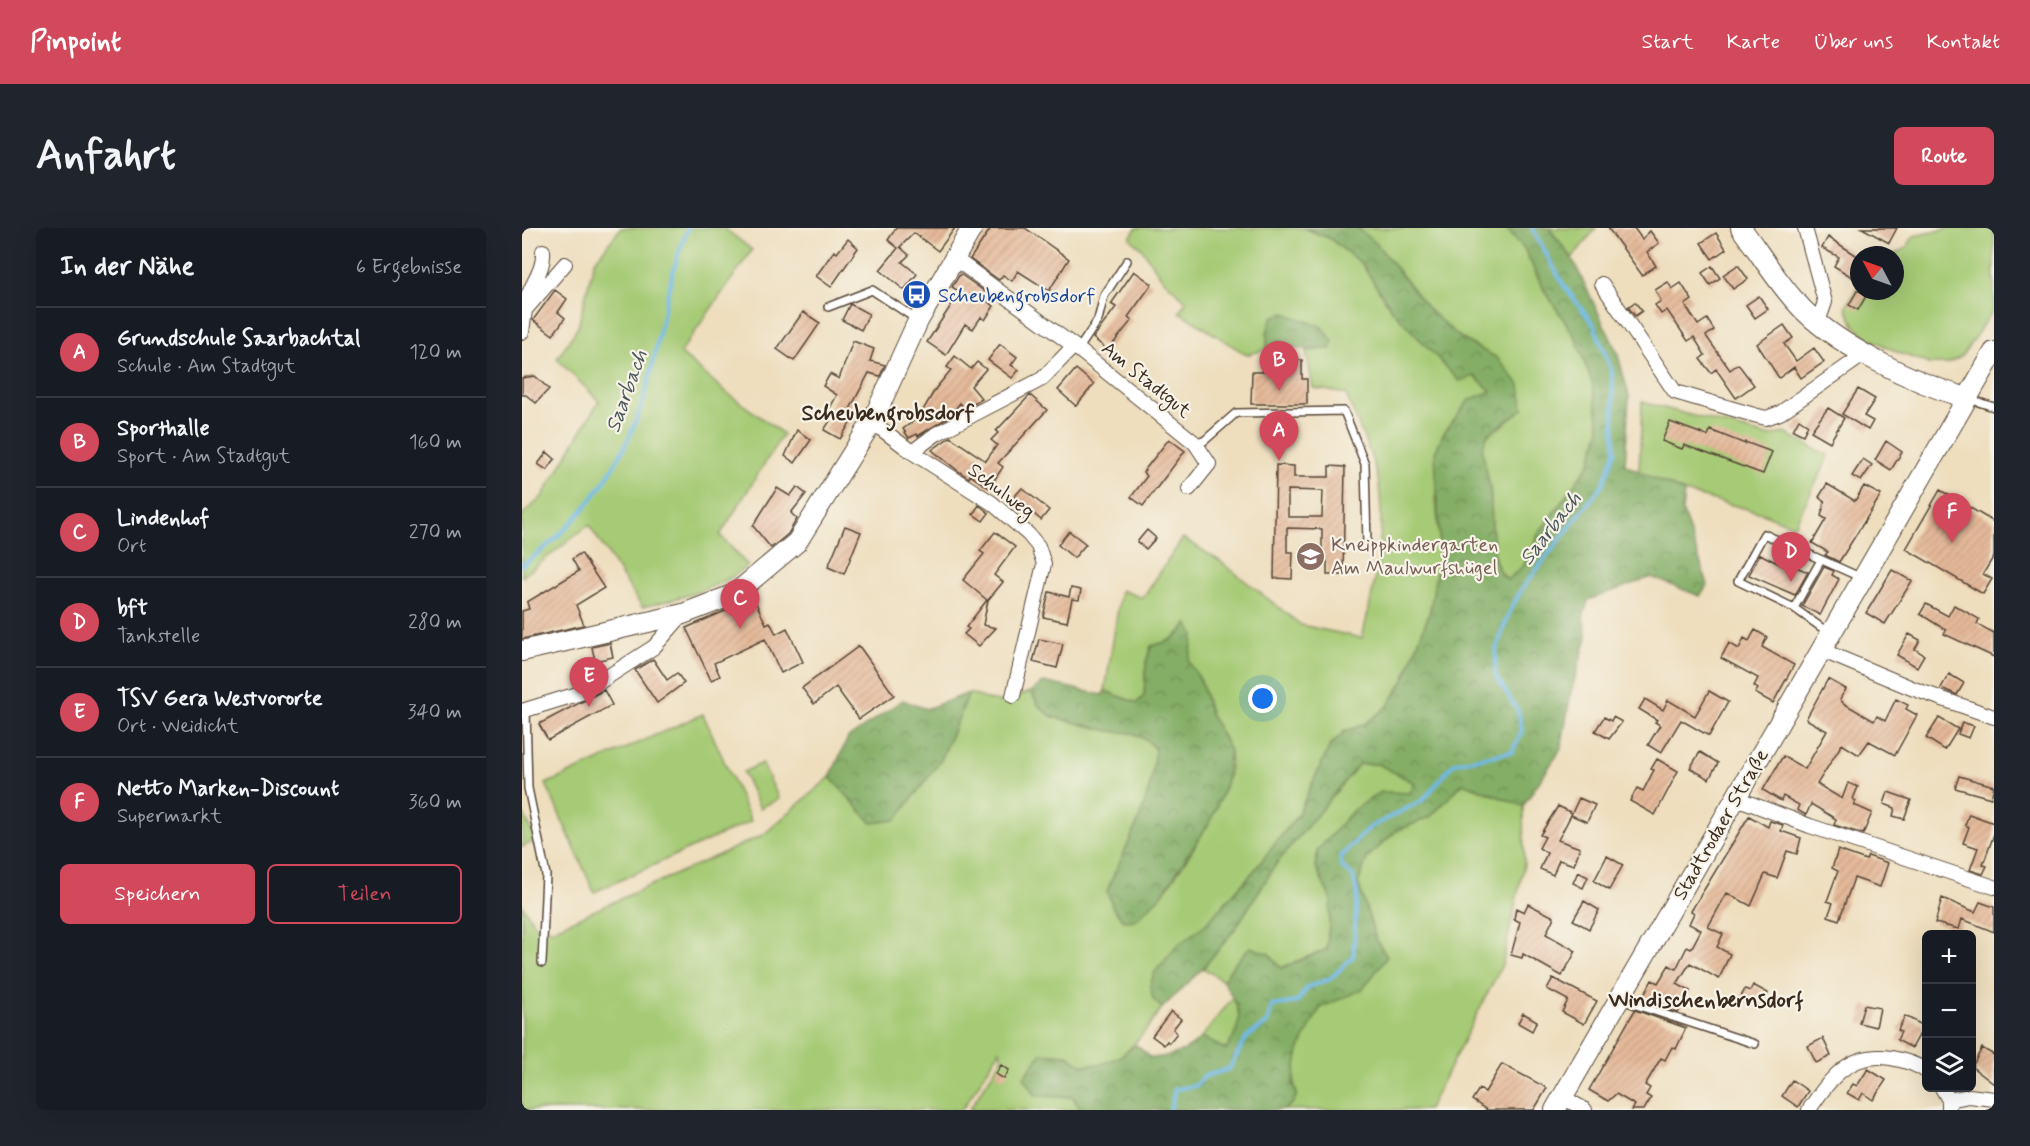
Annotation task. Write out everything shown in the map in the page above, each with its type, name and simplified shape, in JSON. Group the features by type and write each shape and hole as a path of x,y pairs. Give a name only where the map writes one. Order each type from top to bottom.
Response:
{"main road":[{"path":"522,651 683,614 735,594 797,542 872,422 918,321 972,228"},
{"path":"1741,228 1796,303 1818,322 1866,353 1923,383 1967,398"},
{"name":"Stadtrodaer Straße","path":"1559,1104 1994,352"}],"street":[{"path":"1805,228 1825,302 1818,322"},
{"path":"522,332 526,301 543,261 543,251"},
{"name":"Am Stadtgut","path":"954,258 1076,348 1195,443 1209,464 1189,489"},
{"path":"525,310 565,264"},
{"path":"1602,284 1675,392 1754,415 1766,417 1780,413 1866,353"},
{"name":"Am Stadtgut","path":"912,452 936,434 1042,379 1076,348"},
{"name":"Schulweg","path":"872,422 912,452 992,503 1028,534 1038,546 1044,564 1013,696"},
{"path":"524,711 584,692 654,647 683,614"},
{"path":"1826,642 1914,689 1994,717"},
{"path":"1736,798 1810,826 1994,887"},
{"path":"1809,1110 1839,1070 1858,1059 1877,1056 1900,1060 1922,1069"},
{"path":"1947,1099 1969,1096 1994,1099"},
{"path":"1559,1104 1585,1110"}],"lane":[{"path":"1076,348 1098,320 1104,296 1127,261"},
{"path":"828,307 872,290 918,321"},
{"path":"1967,398 1994,407"},
{"name":"Am Stadtgut","path":"1195,443 1204,441 1236,413 1344,411 1365,464 1367,544"},
{"path":"1826,642 1794,608 1738,581 1764,534 1863,579"},
{"path":"1794,608 1821,560"},
{"path":"524,711 528,788 546,875 542,963"},
{"path":"1618,999 1755,1044"}],"green space":[{"path":"621,228 724,228 752,250 680,353 726,392 783,434 720,535 748,566 710,587 642,607 589,525 522,577 522,515 542,497 599,401 557,359 578,327 594,262"},
{"path":"1136,228 1304,228 1329,238 1362,264 1391,309 1492,391 1436,497 1440,552 1430,611 1404,680 1388,706 1365,724 1344,732 1330,746 1297,816 1253,872 1206,924 1177,946 1153,999 1162,1008 1139,1039 1119,1057 1096,1066 1083,1065 1067,1055 1036,1096 1073,1097 1081,1110 969,1110 1002,1059 1000,1050 962,1110 522,1110 522,905 537,928 551,930 763,835 830,777 872,823 941,760 969,693 1003,702 1031,692 1039,706 1053,717 1109,731 1133,733 1147,740 1155,750 1151,782 1142,813 1130,844 1114,873 1161,896 1195,846 1218,804 1230,764 1229,749 1212,717 1200,681 1189,662 1194,634 1187,624 1172,639 1151,646 1146,663 1144,696 1137,703 1105,691 1121,590 1143,598 1183,538 1220,561 1301,625 1362,638 1380,543 1379,486 1370,453 1346,394 1313,388 1306,351 1330,349 1267,332 1267,349 1247,355 1179,312 1186,301 1161,277 1142,249 1130,238"},
{"path":"1304,228 1357,228 1376,243 1430,311 1463,340 1497,358 1520,385 1523,409 1487,435 1482,450 1490,488 1494,556 1500,574 1508,580 1524,565 1539,533 1590,463 1600,429 1592,383 1576,338 1544,290 1524,248 1506,228 1549,228 1572,258 1617,352 1629,396 1625,465 1684,492 1682,510 1708,585 1700,596 1651,577 1588,600 1583,618 1587,637 1571,692 1561,749 1523,806 1463,783 1430,817 1396,831 1367,858 1358,883 1376,939 1387,957 1363,989 1320,1008 1299,1049 1293,1084 1297,1094 1293,1103 1284,1110 1081,1110 1073,1097 1036,1096 1024,1077 1042,1053 1067,1055 1083,1065 1101,1064 1117,1058 1136,1045 1151,1058 1185,1050 1202,1037 1226,1050 1239,1022 1234,1000 1223,981 1234,964 1250,947 1269,954 1281,968 1327,949 1331,900 1316,867 1317,851 1353,810 1381,792 1410,793 1415,783 1378,764 1359,764 1276,864 1235,929 1203,968 1162,1008 1153,999 1150,986 1154,973 1177,946 1206,924 1253,872 1297,816 1330,746 1344,732 1365,724 1388,706 1404,680 1430,611 1440,552 1435,453 1443,434 1469,400 1491,391 1475,376 1459,381 1391,309 1362,264 1329,238"},
{"path":"1357,228 1506,228 1524,248 1544,290 1576,338 1592,383 1600,429 1590,463 1539,533 1524,565 1508,580 1500,572 1493,549 1490,487 1482,455 1487,437 1505,424 1497,358 1469,343 1435,317 1386,256"},
{"path":"1549,228 1596,228 1572,258"},
{"path":"1951,228 1994,228 1994,309 1961,357 1947,364 1930,364 1899,353 1868,338 1854,325 1846,307 1850,300 1904,300 1904,249 1914,236"},
{"path":"1284,313 1322,327 1333,341 1330,349 1267,349 1267,333 1272,317"},
{"path":"1642,402 1767,436 1785,433 1829,456 1794,526 1762,513 1684,492 1639,472"},
{"path":"1187,624 1194,634 1189,662 1201,681 1210,714 1230,751 1226,784 1210,822 1161,896 1136,920 1124,921 1113,908 1107,891 1144,806 1153,769 1155,749 1147,740 1133,733 1109,731 1053,717 1039,706 1031,692 1044,682 1102,695 1105,691 1137,703 1144,696 1146,663 1151,646 1172,639"},
{"path":"969,693 941,760 896,820 872,823 830,777 848,738 903,700 926,709"},
{"path":"703,714 751,821 594,892 546,784"},
{"path":"762,763 779,799 760,808 743,772"},
{"path":"1359,764 1378,764 1415,783 1410,793 1382,792 1316,867 1331,900 1327,949 1281,968 1269,954 1234,963 1223,981 1203,968 1235,929 1276,864"},
{"path":"1463,783 1523,806 1524,864 1502,965 1428,1110 1284,1110 1293,1103 1297,1094 1296,1062 1314,1017 1328,1003 1363,989 1376,939 1358,883 1367,858 1396,831 1430,817"},
{"path":"522,811 536,840 522,847"},
{"path":"1233,997 1239,1012 1239,1024 1226,1050 1202,1037"}],"building":[{"path":"896,228 955,228 938,251 914,233 900,247 909,255 902,262 917,274 904,290 880,270 898,248 888,240"},
{"path":"991,228 1025,228 1069,259 1049,291 1018,271 1012,281 1003,275 999,280 970,259"},
{"path":"1608,228 1634,228 1642,239 1650,231 1659,243 1647,252 1656,266 1642,275"},
{"path":"1862,228 1897,228 1889,243"},
{"path":"1716,233 1726,249 1712,259 1701,243"},
{"path":"1828,237 1850,251 1850,276 1834,266 1839,257 1822,248"},
{"path":"848,239 858,248 831,287 816,276 834,251 837,253"},
{"path":"1738,265 1748,279 1733,289 1723,275"},
{"path":"1712,266 1720,278 1710,285 1702,273"},
{"path":"1134,271 1152,284 1128,317 1132,320 1108,350 1093,338 1116,307 1111,304"},
{"path":"960,274 991,296 987,301 994,306 985,320 981,317 973,329 965,324 946,355 927,342 960,292 952,287"},
{"path":"1668,282 1672,289 1681,283 1692,300 1685,305 1698,325 1707,319 1714,330 1706,336 1730,370 1738,364 1754,385 1736,398 1716,369 1711,373 1700,359 1705,355 1694,337 1688,341 1667,310 1661,314 1655,305 1661,301 1655,290"},
{"path":"555,290 567,299 558,312 565,318 553,335 533,320"},
{"path":"1759,296 1768,309 1755,318 1746,305"},
{"path":"1852,300 1864,300 1858,310 1849,305"},
{"path":"1635,302 1642,311 1635,316 1628,307"},
{"path":"850,304 869,314 861,330 842,320"},
{"path":"803,312 820,323 794,361 777,349"},
{"path":"1784,325 1793,338 1784,344 1796,361 1814,348 1824,362 1801,378 1794,367 1779,378 1757,344"},
{"path":"853,341 874,349 870,361 885,365 880,376 869,373 848,413 854,417 840,439 824,430 830,421 825,417 837,395 823,386 830,374 839,379"},
{"path":"1000,344 1017,357 1011,365 1019,370 1012,378 988,360"},
{"path":"955,356 971,369 977,362 986,369 971,386 982,399 965,409 960,403 949,417 918,436 917,434 909,438 903,429 919,417 936,388 951,370 947,367"},
{"path":"1263,360 1302,360 1302,379 1307,379 1307,404 1251,404 1252,372 1263,372"},
{"path":"1076,369 1094,384 1076,406 1058,390"},
{"path":"535,376 549,389 536,403 526,395 522,395 522,378"},
{"path":"1858,389 1875,399 1864,416 1873,421 1868,430 1842,414"},
{"path":"1030,395 1047,410 998,463 1003,467 989,488 970,475 969,478 957,470 932,450 950,437 986,461 997,445 991,440 998,433 996,431"},
{"path":"1828,408 1844,418 1830,442 1811,431"},
{"path":"1799,419 1808,425 1803,435 1793,430"},
{"path":"1670,422 1708,436 1710,430 1772,452 1763,474 1684,445 1682,449 1662,441"},
{"path":"797,430 811,440 795,463 785,456"},
{"path":"1169,439 1185,451 1143,506 1131,497 1147,476 1143,472"},
{"path":"1886,441 1902,452 1891,470 1875,460"},
{"path":"547,452 555,459 547,470 538,464"},
{"path":"1863,459 1872,465 1861,481 1852,476"},
{"path":"1276,465 1294,466 1294,477 1329,477 1329,466 1345,467 1343,575 1327,575 1327,562 1322,562 1322,529 1287,528 1287,552 1293,552 1292,579 1274,578","holes":["1288,490 1323,491 1322,517 1288,517"]},
{"path":"1827,484 1855,501 1864,486 1881,495 1839,562 1825,555 1828,552 1812,543 1826,519 1821,516 1825,501 1819,497"},
{"path":"797,487 806,494 791,513 797,519 788,534 771,548 753,526 777,488 790,496"},
{"path":"1022,488 1049,510 1041,520 1014,497"},
{"path":"1940,490 1994,522 1994,556 1983,574 1992,579 1983,594 1906,549"},
{"path":"979,505 989,513 983,521 973,514"},
{"path":"845,526 861,532 844,574 828,567"},
{"path":"1147,530 1156,538 1146,549 1137,542"},
{"path":"1069,531 1086,544 1074,558 1058,545"},
{"path":"995,532 1015,547 994,575 1003,582 988,600 983,625 996,628 979,646 964,634 969,629 966,627 987,600 963,580 984,554 980,551"},
{"path":"581,553 604,588 576,605 584,625 522,639 522,611 529,609 527,602 579,571 572,559"},
{"path":"1760,554 1785,567 1787,563 1808,572 1795,595 1749,575"},
{"path":"1824,567 1834,571 1832,575 1839,579 1820,615 1802,606"},
{"path":"1892,570 1912,581 1885,624 1866,613"},
{"path":"1071,588 1081,590 1079,600 1072,599 1067,622 1043,617 1049,592 1069,597"},
{"path":"752,595 766,624 770,622 776,634 787,628 803,662 781,673 765,639 714,663 720,676 711,680 686,628 739,605"},
{"path":"1926,604 1948,616 1954,605 1979,619 1977,624 1994,633 1994,657 1944,634 1946,630 1920,614"},
{"path":"1755,630 1767,637 1762,647 1794,665 1773,703 1755,693 1758,689 1754,686 1758,678 1721,658 1729,643 1739,649 1744,638 1749,641"},
{"path":"1909,634 1920,640 1915,649 1924,655 1917,667 1897,655"},
{"path":"1039,639 1063,644 1057,668 1033,662"},
{"path":"610,643 613,657 595,661 592,647"},
{"path":"859,646 894,695 859,719 836,687 814,704 802,688"},
{"path":"653,659 667,680 677,673 684,683 657,703 635,670"},
{"path":"1949,674 1964,683 1957,695 1941,688"},
{"path":"1828,679 1846,689 1840,699 1843,703 1874,721 1877,716 1885,721 1896,699 1908,705 1906,709 1917,715 1895,755 1869,741 1859,755 1842,744 1817,784 1842,799 1848,783 1858,787 1853,799 1856,801 1854,805 1872,813 1863,834 1834,825 1836,819 1811,804 1806,815 1797,810 1799,805 1783,796 1781,801 1763,790 1783,756 1805,769 1827,731 1806,719"},
{"path":"604,690 612,705 548,740 539,724"},
{"path":"1709,691 1728,702 1709,736 1681,720 1661,753 1648,745 1660,725 1655,722 1657,720 1639,709 1645,699 1663,710 1668,700 1695,716"},
{"path":"1604,717 1611,721 1613,717 1622,722 1609,739 1595,731"},
{"path":"1939,718 1958,729 1945,750 1926,738"},
{"path":"1962,722 1974,726 1969,738 1958,734"},
{"path":"1700,752 1718,763 1709,779 1690,768"},
{"path":"1657,759 1678,771 1655,815 1630,801 1637,788 1643,791"},
{"path":"1959,776 1994,786 1991,798 1955,788"},
{"path":"1888,792 1911,800 1904,819 1893,816 1895,808 1884,804"},
{"path":"1579,798 1595,805 1587,822 1571,815"},
{"path":"1558,806 1572,813 1558,840 1580,848 1574,865 1559,860 1553,875 1540,869 1547,853 1539,848 1545,837 1540,835"},
{"path":"1969,814 1994,823 1994,834 1983,865 1987,866 1983,874 1970,870 1978,848 1963,843 1969,827 1965,825"},
{"path":"1749,816 1768,827 1770,821 1783,825 1781,831 1801,838 1797,854 1787,851 1777,878 1765,874 1751,906 1727,893 1708,927 1723,934 1717,947 1730,954 1719,979 1690,963 1677,984 1690,991 1678,1013 1641,1001 1652,980 1658,983 1669,965 1676,969 1687,947 1691,949 1701,930 1689,924 1694,913 1691,911"},
{"path":"1838,850 1866,860 1868,856 1888,863 1880,887 1854,878 1839,920 1828,916 1833,903 1827,901 1838,871 1832,868"},
{"path":"1607,856 1623,865 1609,890 1594,881"},
{"path":"1578,872 1588,877 1583,888 1573,883"},
{"path":"1942,898 1975,912 1980,902 1994,907 1994,932 1962,919 1959,929 1935,923"},
{"path":"1584,901 1599,910 1589,929 1573,920"},
{"path":"1528,904 1554,917 1546,934 1576,951 1562,976 1523,954 1522,958 1511,955 1520,922 1514,919 1516,908 1524,912"},
{"path":"1553,978 1597,1001 1584,1024 1562,1012 1568,1000 1547,989"},
{"path":"1753,985 1768,993 1760,1009 1740,999 1745,989 1750,991"},
{"path":"1864,1005 1880,1008 1876,1027 1859,1023"},
{"path":"1635,1010 1686,1028 1676,1049 1672,1047 1665,1060 1661,1058 1645,1085 1650,1088 1646,1095 1651,1098 1644,1110 1632,1110 1635,1105 1616,1094 1608,1101 1589,1090"},
{"path":"1171,1011 1181,1019 1173,1029 1177,1033 1169,1043 1167,1041 1164,1045 1152,1036"},
{"path":"1523,1013 1537,1021 1532,1031 1518,1023"},
{"path":"1905,1016 1922,1025 1922,1030 1912,1048 1897,1040 1901,1032 1898,1030"},
{"path":"1823,1038 1831,1056 1816,1063 1808,1046"},
{"path":"1982,1048 1994,1055 1994,1084 1976,1070 1976,1059"},
{"path":"1502,1064 1547,1088 1534,1110 1487,1110 1472,1100 1479,1089 1485,1092"},
{"path":"1001,1065 1009,1070 1004,1079 996,1074"},
{"path":"1868,1069 1886,1080 1873,1100 1863,1093 1859,1100 1847,1093 1853,1084 1857,1086"},
{"path":"1792,1080 1808,1091 1798,1107 1782,1096"}],"waterway":[{"name":"Saarbach","path":"522,565 565,530 583,509 615,464 628,439 647,387 669,286 688,228"},
{"name":"Saarbach","path":"1170,1110 1175,1089 1195,1086 1205,1076 1229,1069 1247,1037 1267,1023 1272,1006 1297,1002 1308,987 1330,979 1353,957 1357,893 1353,876 1341,866 1341,856 1369,828 1423,800 1454,763 1512,752 1522,731 1518,711 1495,675 1496,650 1509,613 1521,590 1603,484 1615,452 1612,372 1594,325 1564,286 1532,228"}],"place":[{"name":"Scheubengrobsdorf","path":"917,295"},
{"name":"Sporthalle","path":"1279,391"},
{"name":"Grundschule Saarbachtal","path":"1279,461"},
{"name":"Netto Marken-Discount","path":"1952,543"},
{"name":"Kneippkindergarten Am Maulwurfshügel","path":"1310,556"},
{"name":"bft","path":"1791,582"},
{"name":"Lindenhof","path":"740,629"},
{"name":"TSV Gera Westvororte","path":"589,707"}],"district":[{"name":"Scheubengrobsdorf","path":"888,412"},
{"name":"Windischenbernsdorf","path":"1706,999"}]}
